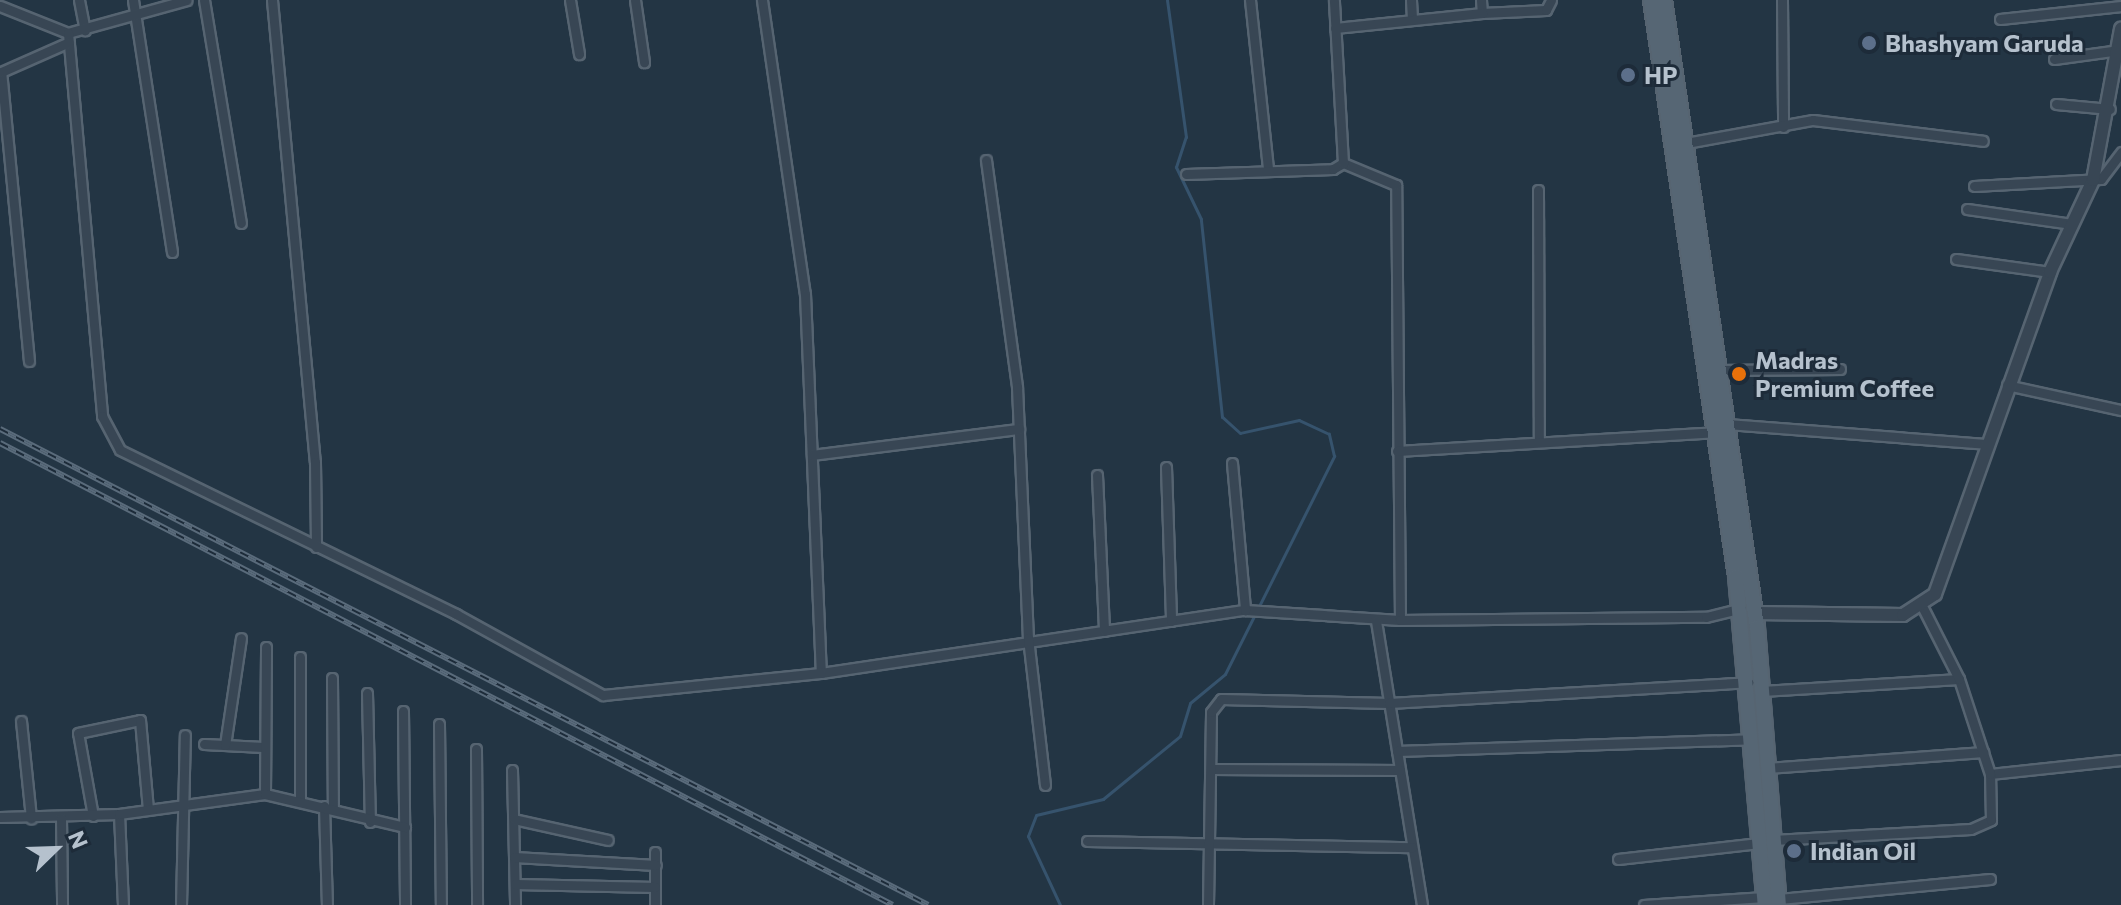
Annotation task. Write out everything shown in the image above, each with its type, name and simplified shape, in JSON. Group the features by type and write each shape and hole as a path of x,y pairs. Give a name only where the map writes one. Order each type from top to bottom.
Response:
{"main road":[{"path":"1651,0 1762,691 1767,768 1766,841"},
{"path":"1664,0 1719,370 1720,428"},
{"path":"1748,610 1752,739 1772,901"}],"street":[{"path":"79,0 85,30"},
{"path":"133,0 172,252"},
{"path":"29,361 1,72 85,30 138,18 187,0"},
{"path":"204,0 241,223"},
{"path":"272,0 315,462 316,547"},
{"path":"570,0 579,54"},
{"path":"635,0 644,62"},
{"path":"762,0 805,294 821,673"},
{"path":"1250,0 1268,169"},
{"path":"1334,0 1343,163"},
{"path":"1411,0 1412,20"},
{"path":"1481,0 1482,13"},
{"path":"1335,28 1482,13 1546,10 1551,0"},
{"path":"1782,0 1783,127"},
{"path":"0,6 69,38"},
{"path":"2000,19 2121,6"},
{"path":"69,38 110,441 614,698 821,673 1028,638 1249,611 1376,621 1706,617 1748,610 1903,615 1923,608 1935,594 1985,444 2050,272 2093,180 2110,109 2121,29"},
{"path":"2054,59 2119,50"},
{"path":"2056,104 2110,109"},
{"path":"1686,143 1813,120 1983,141"},
{"path":"1974,186 2093,180 2121,152"},
{"path":"986,160 1019,429 1028,638 1045,785"},
{"path":"1186,174 1333,169 1343,163"},
{"path":"1343,163 1396,185 1400,620"},
{"path":"1538,190 1539,442"},
{"path":"1967,209 2072,224"},
{"path":"1956,259 2050,272"},
{"path":"1719,370 1840,369"},
{"path":"2007,385 2121,410"},
{"path":"1397,451 1720,428 1985,444"},
{"path":"812,455 1019,429"},
{"path":"1232,463 1249,611"},
{"path":"1166,467 1171,621"},
{"path":"1097,475 1104,631"},
{"path":"1618,859 1766,841 1985,828 1994,809 1990,774 1959,679 1923,608"},
{"path":"1376,621 1422,905"},
{"path":"225,745 241,638"},
{"path":"265,794 266,647"},
{"path":"300,657 300,801"},
{"path":"327,905 332,678"},
{"path":"1762,691 1959,679"},
{"path":"1208,905 1211,712 1221,699 1389,703 1748,682"},
{"path":"367,693 370,822"},
{"path":"403,711 405,905"},
{"path":"93,816 78,733 140,720 148,810"},
{"path":"21,721 31,818"},
{"path":"439,724 441,905"},
{"path":"181,905 185,735"},
{"path":"1397,751 1752,739"},
{"path":"204,744 263,747"},
{"path":"476,749 477,905"},
{"path":"1767,768 1983,752"},
{"path":"1990,774 2121,760"},
{"path":"1211,769 1400,770"},
{"path":"512,770 515,905"},
{"path":"0,817 61,818 119,814 265,794 329,807 370,822 405,827"},
{"path":"119,814 123,905"},
{"path":"61,818 62,905"},
{"path":"514,819 608,840"},
{"path":"1087,841 1412,847"},
{"path":"655,852 655,905"},
{"path":"514,857 656,865"},
{"path":"1644,905 1772,901 1990,879"},
{"path":"515,884 655,887"}],"waterway":[{"path":"1060,905 1028,836 1036,815 1103,799 1180,736 1190,703 1225,674 1334,456 1329,434 1299,420 1240,433 1222,417 1201,219 1176,167 1186,137 1167,0"}],"railway":[{"path":"0,429 928,905"},
{"path":"0,443 893,905"}],"place":[{"name":"Bhashyam Garuda","path":"1869,43"},
{"name":"HP","path":"1628,75"},
{"name":"Madras Premium Coffee","path":"1739,374"},
{"name":"Indian Oil","path":"1794,851"}]}
